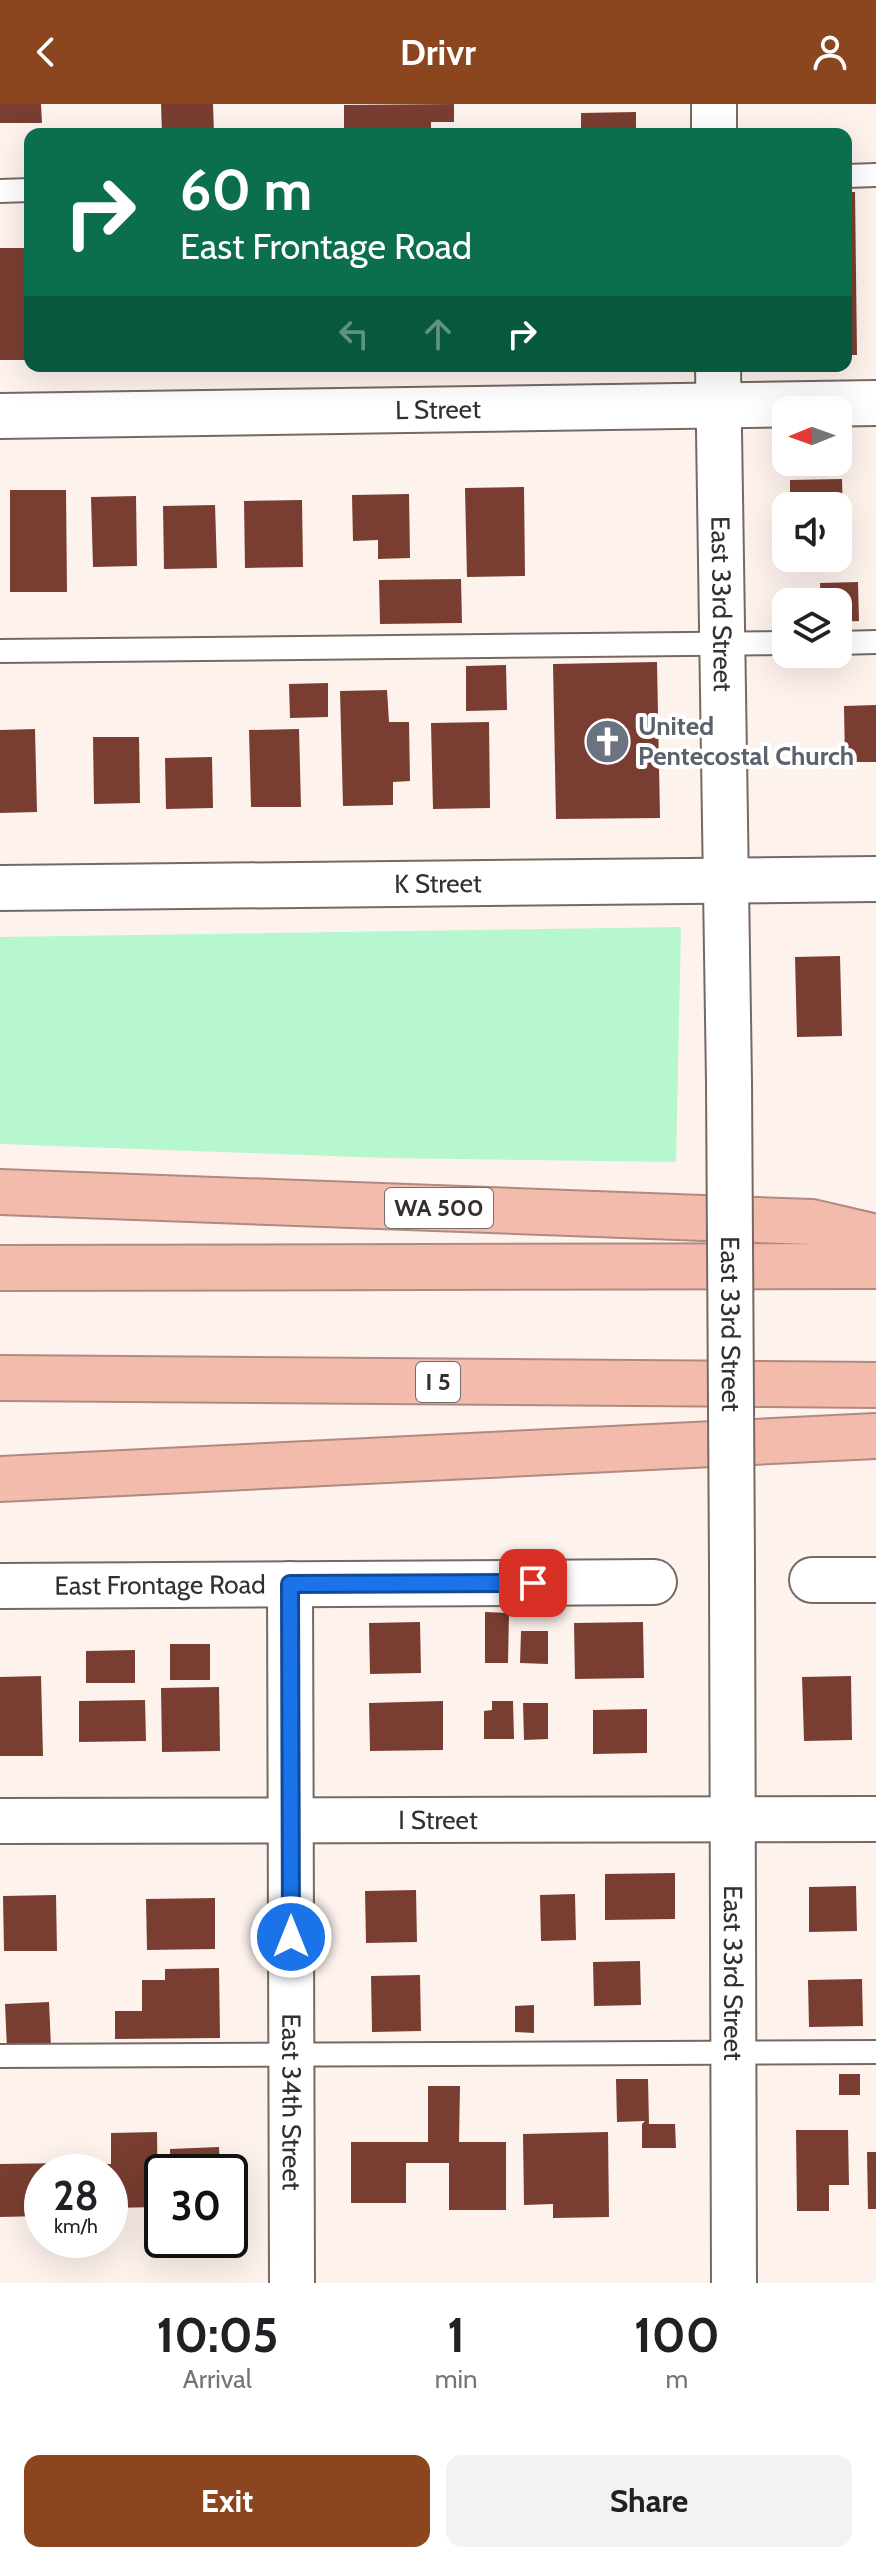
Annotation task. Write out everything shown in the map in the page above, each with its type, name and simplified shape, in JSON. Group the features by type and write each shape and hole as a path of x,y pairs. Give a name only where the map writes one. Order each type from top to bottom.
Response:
{"highway":[{"name":"WA 500","path":"0,1192 812,1222 876,1237"},
{"path":"0,1268 876,1266"},
{"name":"I 5","path":"0,1378 876,1385"},
{"path":"0,1479 876,1436"},
{"path":"0,1493 177,1470"}],"street":[{"path":"714,104 714,128"},
{"name":"L Street","path":"0,416 718,385 876,403"},
{"name":"East 33rd Street","path":"718,385 729,1082 734,2283"},
{"name":"K Street","path":"0,888 876,879"},
{"path":"812,1580 876,1580"},
{"name":"East Frontage Road","path":"0,1586 654,1582"},
{"name":"East 34th Street","path":"290,1584 292,2283"},
{"name":"I Street","path":"0,1821 876,1819"}],"lane":[{"path":"852,176 876,175"},
{"path":"0,191 24,190"},
{"path":"852,643 876,642"},
{"path":"0,651 772,643"},
{"path":"0,2056 876,2052"}],"green space":[{"path":"681,927 676,1162 388,1158 0,1144 0,937"}],"building":[{"path":"0,104 41,104 42,123 0,123"},
{"path":"161,104 213,104 214,128 162,128"},
{"path":"454,104 454,122 431,122 431,128 344,128 344,105"},
{"path":"636,112 636,128 581,128 581,113"},
{"path":"852,192 855,192 857,355 852,355"},
{"path":"0,248 24,248 24,360 0,360"},
{"path":"842,479 842,492 790,492 790,480"},
{"path":"524,487 525,576 467,577 465,488"},
{"path":"10,490 66,490 67,592 10,592"},
{"path":"409,494 410,558 378,559 378,540 353,541 352,495"},
{"path":"136,496 137,566 93,567 91,497"},
{"path":"302,500 303,567 245,568 244,501"},
{"path":"215,505 217,568 164,569 163,506"},
{"path":"461,579 462,623 380,624 379,580"},
{"path":"858,582 859,621 852,621 852,588 820,588 820,583"},
{"name":"United Pentecostal Church","path":"657,662 660,818 556,819 553,664"},
{"path":"506,665 507,710 466,711 466,666"},
{"path":"328,683 328,717 290,718 289,684"},
{"path":"387,690 389,722 409,722 410,781 393,782 393,805 343,806 340,691"},
{"path":"876,705 876,762 845,762 844,706"},
{"path":"489,722 490,808 433,809 431,723"},
{"path":"35,729 37,812 0,813 0,730"},
{"path":"299,729 301,807 251,807 249,730"},
{"path":"93,737 139,737 140,803 94,804"},
{"path":"212,757 213,808 166,809 165,758"},
{"path":"840,956 842,1036 797,1037 795,957"},
{"path":"485,1612 509,1613 508,1663 485,1663"},
{"path":"420,1622 421,1673 370,1674 369,1623"},
{"path":"643,1622 644,1678 575,1679 574,1623"},
{"path":"521,1631 548,1631 548,1664 520,1663"},
{"path":"170,1644 210,1644 210,1680 170,1680"},
{"path":"135,1650 135,1683 86,1683 86,1651"},
{"path":"41,1676 43,1756 0,1756 0,1677"},
{"path":"851,1676 852,1740 804,1741 802,1677"},
{"path":"219,1687 220,1751 162,1752 161,1688"},
{"path":"145,1700 146,1741 79,1742 79,1701"},
{"path":"443,1701 443,1750 370,1751 369,1703"},
{"path":"492,1701 513,1701 514,1739 484,1739 484,1711 492,1710"},
{"path":"523,1703 548,1703 548,1739 524,1740"},
{"path":"647,1709 647,1753 593,1754 593,1710"},
{"path":"675,1873 675,1919 605,1920 605,1874"},
{"path":"856,1886 857,1931 809,1932 809,1887"},
{"path":"416,1890 417,1942 366,1943 365,1891"},
{"path":"575,1894 576,1940 541,1941 540,1895"},
{"path":"56,1895 57,1951 4,1951 3,1896"},
{"path":"215,1898 215,1949 147,1950 146,1899"},
{"path":"640,1961 641,2005 594,2006 593,1962"},
{"path":"219,1968 220,2038 115,2039 115,2011 142,2011 142,1980 165,1980 165,1969"},
{"path":"420,1975 421,2031 372,2032 371,1976"},
{"path":"862,1979 863,2026 809,2027 808,1980"},
{"path":"49,2002 51,2047 7,2049 5,2004"},
{"path":"534,2005 534,2033 515,2032 515,2006"},
{"path":"839,2074 860,2074 860,2095 839,2095"},
{"path":"616,2079 648,2079 649,2124 675,2124 676,2148 642,2148 642,2124 645,2121 617,2122"},
{"path":"428,2086 460,2086 459,2142 506,2142 506,2210 449,2210 449,2163 406,2163 406,2203 351,2203 351,2142 428,2142"},
{"path":"796,2130 848,2130 849,2185 829,2185 829,2211 797,2211"},
{"path":"157,2132 157,2154 144,2154 144,2207 128,2208 128,2154 111,2154 111,2133"},
{"path":"608,2132 609,2217 553,2218 553,2204 524,2205 523,2134"},
{"path":"219,2147 219,2154 170,2154 170,2149"},
{"path":"867,2152 876,2152 876,2209 868,2209"},
{"path":"0,2164 24,2164 24,2216 0,2217"}],"place":[{"name":"United Pentecostal Church","path":"607,741"}],"route":[{"path":"291,1937 290,1584 533,1583"}]}
